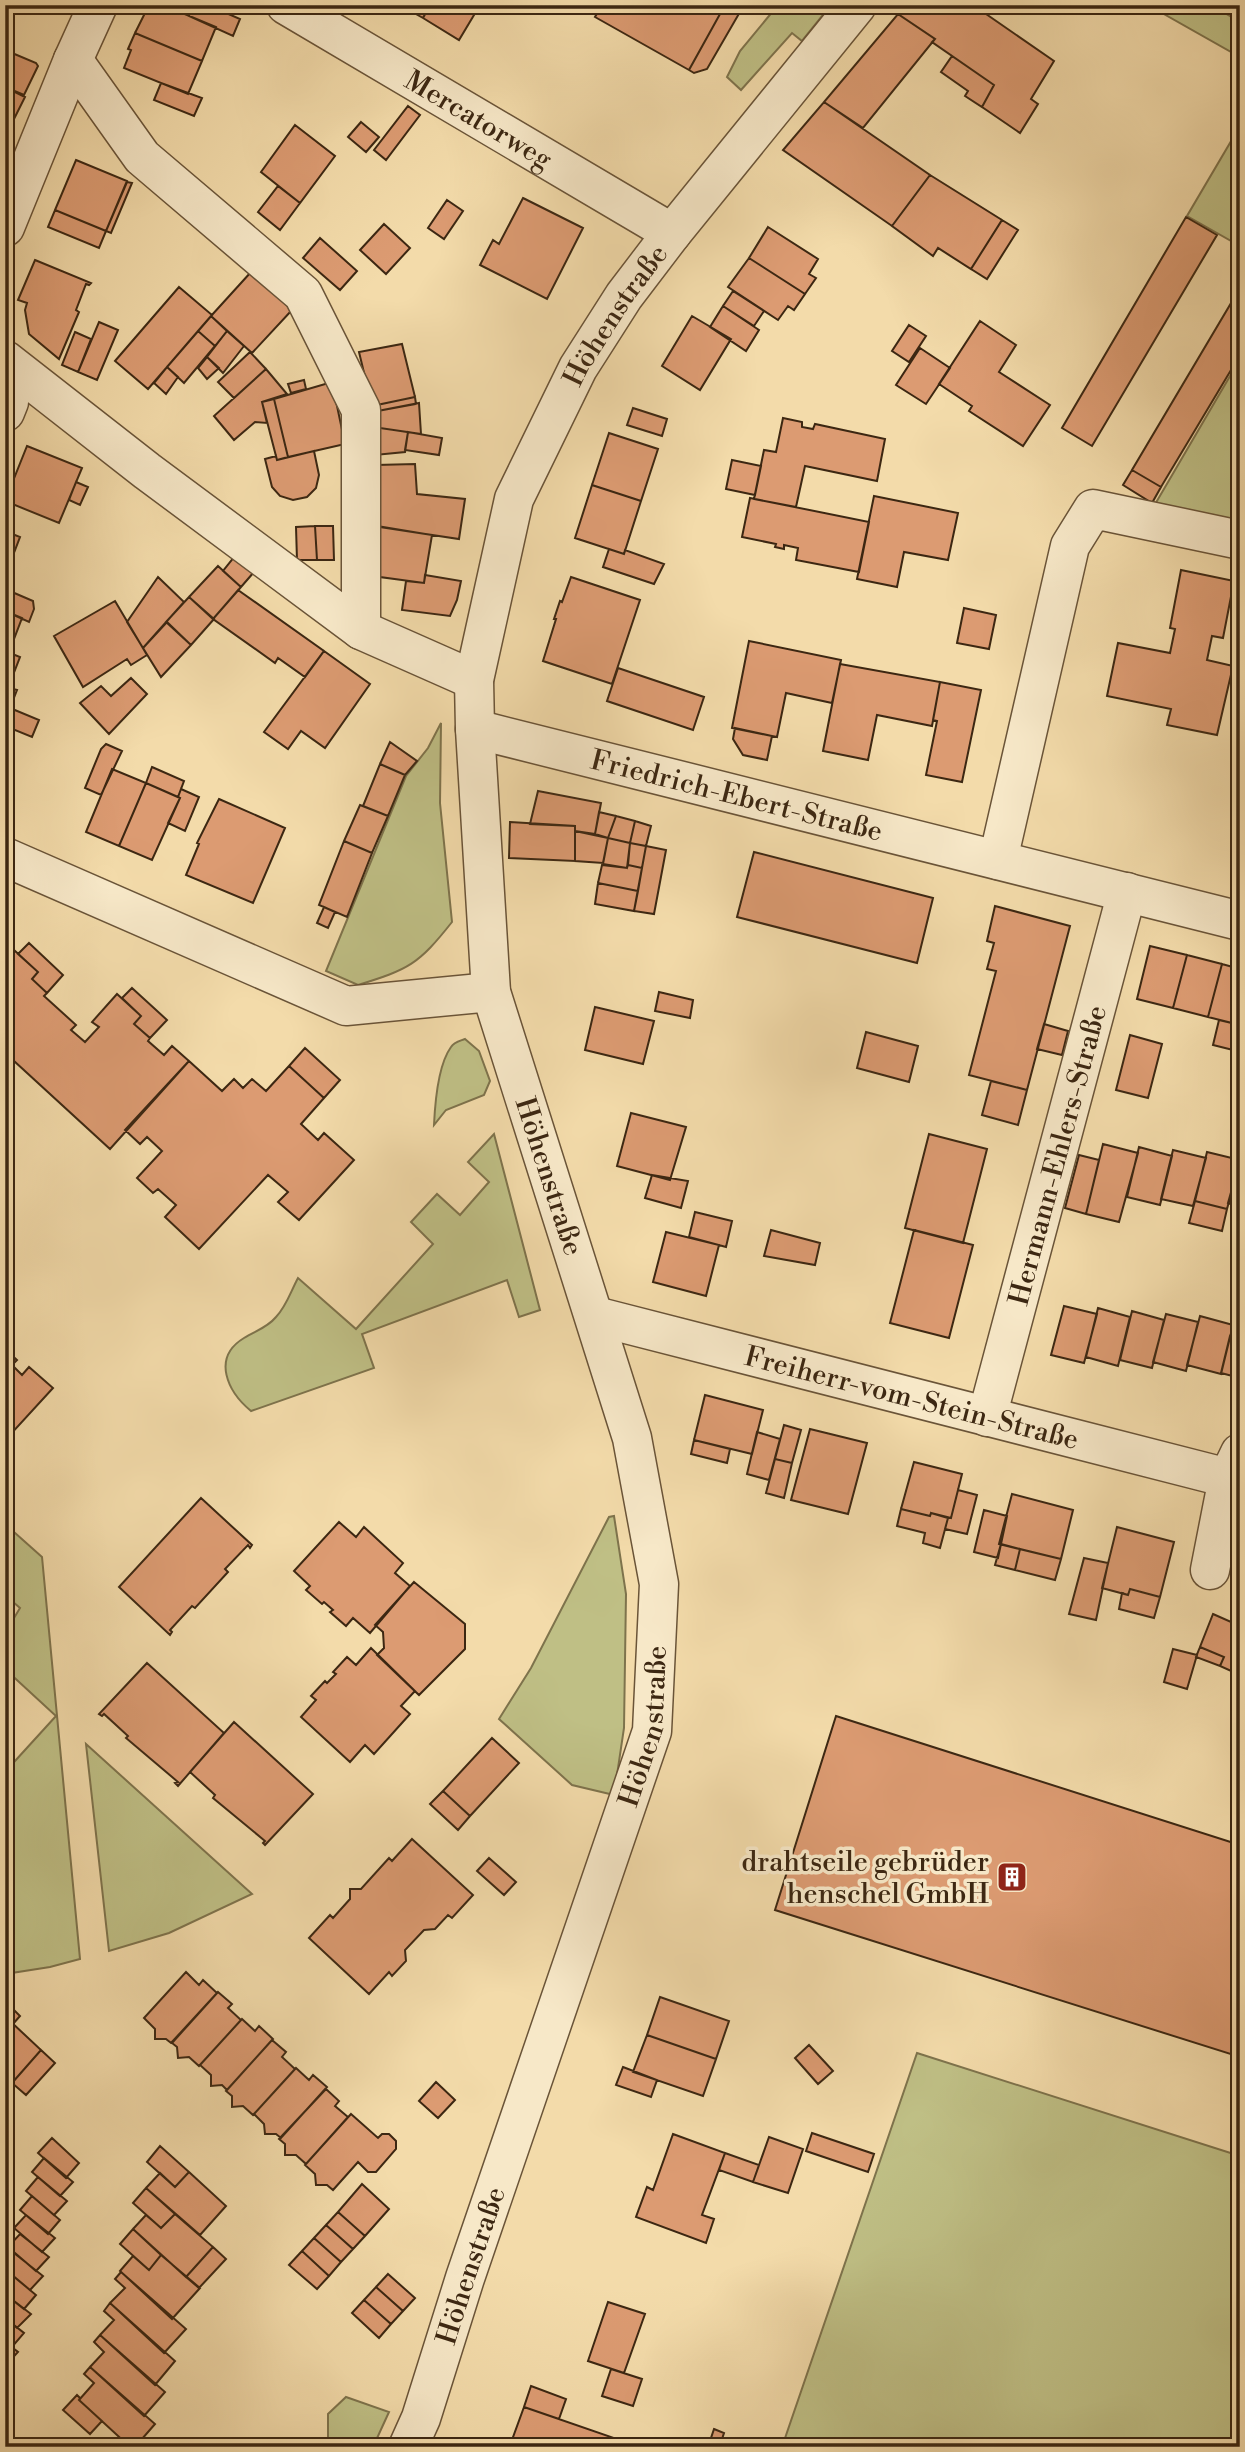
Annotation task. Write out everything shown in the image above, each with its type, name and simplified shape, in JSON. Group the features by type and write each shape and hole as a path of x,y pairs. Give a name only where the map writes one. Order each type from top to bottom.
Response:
{"street":[{"path":"5,227 98,5"},
{"name":"Mercatorweg","path":"286,5 671,233"},
{"name":"Höhenstraße","path":"408,2447 421,2418 465,2278 652,1731 659,1584 632,1438 491,992 474,680 514,499 578,368 624,296 671,233 857,5"},
{"path":"73,60 142,158 303,293 361,410 360,630"},
{"path":"5,360 147,471 360,630 474,680"},
{"path":"5,386 9,402 5,412"},
{"path":"998,860 1070,546 1093,509 1240,540"},
{"name":"Friedrich-Ebert-Straße","path":"475,729 1240,920"},
{"path":"5,857 346,1006 491,992"},
{"name":"Hermann-Ehlers-Straße","path":"987,1417 1126,892"},
{"name":"Freiherr-vom-Stein-Straße","path":"595,1316 987,1417 1234,1465"},
{"path":"1210,1570 1234,1465"}],"green space":[{"path":"778,5 831,5 802,41 792,33 741,90 727,77 740,51"},
{"path":"1148,5 1211,5 1240,22 1240,57"},
{"path":"1240,126 1240,246 1187,216"},
{"path":"1240,359 1240,523 1154,506"},
{"path":"441,723 440,803 452,922 430,948 411,964 358,985 326,971 406,776 428,748"},
{"path":"465,1039 479,1051 490,1081 484,1095 446,1110 434,1125 436,1095 443,1064 452,1045"},
{"path":"494,1134 540,1310 519,1317 507,1280 362,1334 374,1368 251,1411 236,1394 226,1375 228,1355 234,1346 272,1321 283,1309 298,1278 356,1329 433,1244 411,1222 437,1194 460,1215 489,1182 468,1162"},
{"path":"614,1516 626,1594 624,1728 614,1795 572,1785 499,1719 531,1668 609,1517"},
{"path":"5,1524 42,1557 80,1959 5,1974 5,1772 56,1716 5,1669 5,1633 20,1608 5,1595"},
{"path":"86,1744 252,1894 169,1933 109,1951"},
{"path":"917,2053 1240,2156 1240,2447 782,2447"},
{"path":"346,2397 389,2412 373,2447 328,2447 328,2414"}],"building":[{"path":"149,5 163,5 216,27 202,61 135,33"},
{"path":"193,5 208,5 240,19 233,36 189,16"},
{"path":"400,5 430,5 423,18"},
{"path":"430,5 480,5 459,40 423,18"},
{"path":"602,5 725,5 689,70 595,17"},
{"path":"725,5 744,5 707,69 694,73 689,70"},
{"path":"905,5 973,5 1054,61 1031,99 1038,104 1020,133 982,107 994,85 932,42 935,39 898,14"},
{"path":"898,14 935,39 863,128 824,102"},
{"path":"135,33 202,61 188,94 124,68"},
{"path":"5,50 38,66 24,95 5,87"},
{"path":"952,56 994,85 982,107 965,96 968,91 941,72"},
{"path":"161,83 202,98 194,116 154,100"},
{"path":"5,87 25,97 11,125 5,123"},
{"path":"824,102 930,175 892,226 783,150"},
{"path":"408,106 420,115 386,160 374,150"},
{"path":"361,122 379,137 366,152 348,137"},
{"path":"295,125 335,156 300,203 261,172"},
{"path":"76,160 127,181 106,231 55,210"},
{"path":"930,175 1002,220 971,269 938,248 933,256 892,226"},
{"path":"127,182 132,183 111,233 106,231"},
{"path":"278,186 300,203 280,230 258,212"},
{"path":"523,198 583,228 547,299 480,265 493,240 499,244"},
{"path":"447,200 463,211 444,239 428,228"},
{"path":"55,210 106,231 99,248 48,227"},
{"path":"1186,217 1217,235 1092,446 1062,428"},
{"path":"1002,220 1018,230 987,279 971,269"},
{"path":"384,224 410,248 386,274 360,250"},
{"path":"768,227 818,259 809,274 816,278 805,294 749,258"},
{"path":"320,238 357,271 340,290 303,258"},
{"path":"749,258 805,294 794,310 788,306 778,320 728,287"},
{"path":"35,260 91,283 86,284 76,310 79,312 59,359 29,334 25,310 27,303 18,300"},
{"path":"251,272 292,310 252,353 211,316"},
{"path":"179,287 212,315 148,389 115,361"},
{"path":"1240,288 1240,355 1161,487 1132,470"},
{"path":"733,291 764,311 754,326 723,306"},
{"path":"723,306 759,330 746,351 710,327"},
{"path":"211,316 227,331 215,346 198,331"},
{"path":"692,316 731,339 700,390 662,366"},
{"path":"980,321 1016,345 999,372 1050,405 1023,446 969,411 972,406 939,384"},
{"path":"99,322 118,330 97,380 78,372"},
{"path":"909,325 926,336 909,362 892,351"},
{"path":"198,331 215,346 184,383 167,367"},
{"path":"227,331 244,346 223,373 207,357"},
{"path":"75,332 91,339 78,372 62,365"},
{"path":"402,344 415,397 372,406 359,352"},
{"path":"920,348 950,368 926,404 896,385"},
{"path":"250,352 266,369 234,398 218,382"},
{"path":"207,357 219,368 207,379 198,368"},
{"path":"167,367 178,377 166,394 154,383"},
{"path":"266,369 287,394 262,402 267,423 255,422 234,440 214,416"},
{"path":"304,380 306,389 291,393 288,384"},
{"path":"332,382 345,444 288,457 274,399"},
{"path":"415,397 416,404 372,412 372,406"},
{"path":"274,399 288,457 277,460 262,402"},
{"path":"419,403 421,434 373,427 372,412"},
{"path":"633,408 667,419 662,436 627,425"},
{"path":"783,418 802,422 802,427 813,429 815,424 885,439 877,481 805,466 796,507 754,499 764,450 776,452"},
{"path":"373,427 408,432 405,452 375,455"},
{"path":"408,432 442,438 439,455 405,450"},
{"path":"609,433 658,449 641,501 592,485"},
{"path":"27,446 82,468 59,523 5,501"},
{"path":"314,451 319,475 316,488 307,497 293,500 280,496 272,487 265,459 276,456 277,460"},
{"path":"732,460 761,466 755,495 726,489"},
{"path":"415,464 417,494 465,499 459,539 379,527 376,465"},
{"path":"1132,470 1161,487 1152,503 1123,485"},
{"path":"76,482 88,487 80,505 69,500"},
{"path":"592,485 641,501 624,554 575,538"},
{"path":"874,496 958,513 948,560 904,552 897,587 857,579"},
{"path":"750,498 869,522 859,572 796,560 798,548 784,545 784,549 775,547 776,544 742,537"},
{"path":"315,526 333,526 334,560 317,560"},
{"path":"315,526 317,560 297,560 296,527"},
{"path":"377,526 432,535 424,583 380,577"},
{"path":"5,531 20,537 7,571 5,570"},
{"path":"609,549 624,554 625,550 664,564 654,584 603,567"},
{"path":"235,556 254,572 241,587 223,571"},
{"path":"218,566 241,587 213,619 189,597"},
{"path":"1181,570 1234,581 1223,638 1212,636 1207,660 1233,666 1217,735 1167,725 1171,709 1107,696 1118,643 1170,653 1175,629 1170,628"},
{"path":"425,575 461,581 450,616 402,610 406,581 424,583"},
{"path":"158,577 184,602 143,648 127,622"},
{"path":"571,577 640,600 612,684 543,661 560,601 562,602"},
{"path":"5,589 33,601 34,609 29,622 5,611"},
{"path":"238,590 324,651 305,677 278,658 275,663 213,619"},
{"path":"189,597 214,619 191,645 166,622"},
{"path":"115,601 147,655 131,665 127,659 83,687 54,636"},
{"path":"964,608 996,615 989,649 957,643"},
{"path":"5,611 22,618 9,652 5,651"},
{"path":"167,622 191,645 161,677 143,648"},
{"path":"749,641 841,660 832,703 786,693 777,737 732,728"},
{"path":"5,651 20,657 8,688 5,687"},
{"path":"324,651 370,684 325,748 301,731 288,749 264,732"},
{"path":"840,664 940,682 932,726 877,715 868,760 823,751"},
{"path":"618,668 704,697 693,730 607,701"},
{"path":"131,678 147,694 109,734 80,703 101,686 111,696"},
{"path":"940,682 981,690 962,782 926,775 937,721 933,720"},
{"path":"5,687 17,690 10,708 5,706"},
{"path":"10,708 39,720 32,737 5,726"},
{"path":"735,728 772,736 767,760 743,755 733,739"},
{"path":"390,742 417,761 405,775 380,764"},
{"path":"106,744 122,751 101,795 85,788 101,749"},
{"path":"380,764 405,775 388,816 363,806"},
{"path":"152,767 184,781 178,797 146,783"},
{"path":"112,769 146,783 119,846 86,832"},
{"path":"146,783 180,798 152,860 119,846"},
{"path":"181,789 199,797 185,831 168,823 180,798"},
{"path":"538,791 601,803 595,834 575,831 575,826 530,824"},
{"path":"219,799 285,828 253,903 186,875 199,844 197,843"},
{"path":"360,805 388,816 372,853 344,841"},
{"path":"599,812 616,816 608,838 595,834"},
{"path":"616,816 635,821 630,843 608,838"},
{"path":"635,821 651,826 646,846 630,843"},
{"path":"510,822 575,826 575,861 509,858"},
{"path":"575,831 608,838 603,863 575,861"},
{"path":"608,838 630,843 627,868 603,864"},
{"path":"344,841 372,853 347,917 319,905"},
{"path":"630,843 646,846 642,868 628,865"},
{"path":"646,846 666,850 654,914 634,911"},
{"path":"754,852 933,898 917,963 737,917"},
{"path":"602,865 642,868 638,891 598,883"},
{"path":"598,883 638,891 634,911 595,904"},
{"path":"995,906 1070,926 1027,1090 969,1075 996,971 987,969 994,943 987,941"},
{"path":"324,907 335,912 328,928 317,923"},
{"path":"29,943 63,975 47,993 32,979 38,972 18,954"},
{"path":"1150,946 1187,955 1173,1008 1137,999"},
{"path":"14,950 38,972 32,979 47,993 44,996 76,1025 71,1030 85,1042 99,1027 92,1022 117,994 141,1016 134,1024 150,1038 148,1041 164,1055 172,1046 189,1061 110,1149 14,1061 5,1072 5,959"},
{"path":"1187,955 1222,964 1208,1017 1173,1008"},
{"path":"1222,964 1240,969 1240,1025 1208,1017"},
{"path":"132,988 167,1020 150,1038 134,1024 141,1016 122,998"},
{"path":"659,992 693,1000 690,1018 655,1011"},
{"path":"595,1007 654,1021 643,1064 585,1050"},
{"path":"1219,1020 1240,1025 1237,1051 1213,1045"},
{"path":"1044,1024 1068,1031 1062,1055 1037,1049"},
{"path":"866,1032 918,1046 909,1082 857,1068"},
{"path":"1130,1035 1162,1044 1148,1098 1116,1090"},
{"path":"305,1048 340,1080 324,1098 289,1066"},
{"path":"189,1061 222,1091 234,1079 243,1088 252,1079 266,1091 289,1066 324,1098 301,1124 318,1140 324,1133 354,1160 299,1220 278,1202 288,1192 268,1175 199,1249 165,1217 176,1205 158,1189 153,1193 137,1178 162,1151 147,1137 140,1144 125,1130"},
{"path":"991,1081 1027,1090 1018,1125 982,1115"},
{"path":"631,1113 686,1127 670,1180 617,1166"},
{"path":"929,1134 987,1149 963,1243 905,1228"},
{"path":"1103,1144 1138,1153 1119,1222 1086,1214"},
{"path":"1139,1147 1172,1156 1160,1205 1127,1197"},
{"path":"1173,1150 1206,1158 1193,1206 1161,1199"},
{"path":"1207,1152 1240,1160 1227,1209 1195,1201"},
{"path":"1079,1155 1099,1160 1086,1214 1065,1208"},
{"path":"1240,1160 1240,1206 1228,1203"},
{"path":"652,1175 688,1181 681,1208 645,1198"},
{"path":"1195,1201 1227,1209 1222,1231 1189,1223"},
{"path":"695,1212 732,1221 726,1247 689,1237"},
{"path":"771,1230 820,1243 815,1265 764,1256"},
{"path":"914,1230 973,1245 949,1338 890,1323"},
{"path":"666,1232 719,1245 706,1296 653,1282"},
{"path":"1064,1306 1097,1314 1084,1363 1051,1355"},
{"path":"1098,1308 1130,1317 1118,1366 1086,1357"},
{"path":"1132,1311 1164,1320 1152,1368 1120,1360"},
{"path":"1166,1314 1198,1322 1186,1371 1153,1362"},
{"path":"1200,1316 1233,1325 1221,1374 1187,1365"},
{"path":"1230,1336 1240,1338 1240,1378 1221,1373"},
{"path":"5,1349 17,1360 12,1365 22,1375 29,1367 53,1388 10,1435 5,1431"},
{"path":"705,1395 763,1410 752,1454 694,1440"},
{"path":"784,1425 801,1430 792,1463 775,1459"},
{"path":"810,1429 867,1443 848,1514 791,1500"},
{"path":"757,1432 780,1439 769,1480 747,1474"},
{"path":"694,1440 730,1449 727,1463 691,1454"},
{"path":"775,1459 792,1463 784,1498 766,1493"},
{"path":"914,1462 962,1474 951,1518 901,1509"},
{"path":"958,1490 977,1495 967,1534 945,1529 948,1518 951,1518"},
{"path":"1012,1494 1073,1510 1061,1559 999,1544"},
{"path":"201,1498 252,1545 250,1548 248,1545 225,1569 228,1572 195,1608 192,1606 170,1630 170,1635 119,1587"},
{"path":"901,1509 948,1518 940,1548 923,1543 925,1533 897,1526"},
{"path":"984,1510 1007,1516 998,1558 974,1552"},
{"path":"339,1522 356,1537 364,1527 403,1563 395,1573 410,1586 370,1633 353,1618 346,1626 330,1612 333,1610 306,1590 310,1586 294,1571"},
{"path":"1117,1527 1174,1542 1160,1597 1130,1589 1128,1595 1102,1588"},
{"path":"1001,1544 1020,1549 1015,1570 995,1565"},
{"path":"1020,1549 1061,1559 1055,1580 1015,1570"},
{"path":"1084,1558 1108,1563 1096,1620 1069,1614"},
{"path":"414,1582 465,1624 465,1649 419,1695 377,1655 384,1648 383,1632 375,1625"},
{"path":"1130,1589 1160,1597 1154,1618 1119,1609 1122,1593 1128,1595"},
{"path":"1213,1614 1240,1628 1240,1675 1220,1666 1224,1657 1200,1647"},
{"path":"1200,1647 1224,1657 1220,1666 1196,1657"},
{"path":"371,1648 415,1691 401,1706 410,1714 374,1754 365,1745 350,1762 301,1717 316,1700 311,1696 336,1674 333,1672 347,1657 356,1665"},
{"path":"1173,1649 1197,1655 1187,1689 1164,1682"},
{"path":"147,1663 224,1733 178,1786 175,1783 178,1782 126,1738 128,1736 104,1714 99,1714"},
{"name":"drahtseile gebrüder henschel GmbH","path":"836,1716 1240,1845 1240,2057 775,1910"},
{"path":"234,1722 313,1794 265,1845 265,1841 213,1798 215,1795 190,1772"},
{"path":"492,1738 519,1763 470,1816 443,1791"},
{"path":"443,1791 470,1816 458,1830 430,1804"},
{"path":"412,1839 473,1895 452,1918 448,1915 435,1929 424,1930 405,1950 406,1961 392,1976 389,1972 369,1994 309,1938 330,1915 333,1918 350,1899 350,1889 361,1889 389,1858 392,1861"},
{"path":"489,1858 516,1882 504,1895 477,1871"},
{"path":"186,1972 199,1985 203,1980 217,1993 171,2043 166,2039 155,2039 155,2029 144,2018"},
{"path":"218,1992 232,2004 228,2008 241,2020 199,2066 189,2057 178,2058 177,2047 172,2043"},
{"path":"660,1997 729,2021 716,2059 647,2035"},
{"path":"5,2009 13,2009 20,2016 13,2024 10,2021 5,2026"},
{"path":"242,2019 255,2031 259,2026 273,2039 227,2090 222,2085 211,2086 211,2075 200,2065"},
{"path":"10,2021 41,2050 12,2083 5,2075 5,2026"},
{"path":"647,2035 716,2059 703,2096 633,2072"},
{"path":"272,2040 286,2052 282,2057 295,2069 253,2115 243,2106 232,2107 232,2096 226,2091"},
{"path":"809,2045 833,2071 818,2084 795,2058"},
{"path":"41,2050 55,2063 26,2095 12,2083"},
{"path":"623,2067 657,2080 651,2097 616,2085"},
{"path":"296,2068 309,2080 313,2075 327,2087 281,2138 276,2134 265,2134 264,2124 254,2114"},
{"path":"436,2082 455,2100 438,2118 419,2101"},
{"path":"326,2089 339,2101 335,2106 348,2117 306,2164 296,2155 285,2155 285,2144 279,2139"},
{"path":"351,2114 378,2138 382,2134 389,2134 396,2141 396,2149 376,2172 368,2172 358,2162 333,2190 327,2185 316,2185 315,2174 305,2165"},
{"path":"812,2133 874,2154 868,2172 806,2151"},
{"path":"673,2134 725,2153 702,2215 714,2219 706,2243 636,2217 647,2187 653,2190"},
{"path":"769,2137 803,2149 788,2193 753,2182"},
{"path":"52,2138 79,2163 66,2178 38,2153"},
{"path":"160,2146 189,2172 175,2187 147,2162"},
{"path":"725,2153 759,2165 753,2182 719,2170"},
{"path":"44,2158 73,2182 60,2196 32,2172"},
{"path":"189,2172 226,2206 200,2235 146,2188 160,2173 175,2187"},
{"path":"38,2177 67,2201 54,2215 26,2191"},
{"path":"362,2184 389,2209 365,2236 338,2212"},
{"path":"146,2188 175,2214 161,2228 133,2203"},
{"path":"32,2196 60,2220 48,2234 20,2210"},
{"path":"338,2212 365,2236 353,2249 326,2225"},
{"path":"175,2214 213,2247 186,2277 133,2229 146,2215 161,2228"},
{"path":"26,2215 55,2238 42,2252 14,2228"},
{"path":"326,2225 353,2249 341,2262 314,2238"},
{"path":"133,2229 161,2255 149,2270 120,2244"},
{"path":"20,2234 49,2257 36,2271 8,2247"},
{"path":"314,2238 341,2262 329,2276 302,2251"},
{"path":"213,2247 226,2259 199,2288 186,2277"},
{"path":"302,2251 329,2276 317,2289 289,2265"},
{"path":"14,2253 43,2276 30,2290 5,2269 5,2262"},
{"path":"161,2255 200,2288 172,2319 120,2271 133,2256 149,2270"},
{"path":"7,2271 36,2295 24,2309 5,2294"},
{"path":"121,2272 186,2329 164,2353 110,2303 125,2288 115,2279"},
{"path":"388,2274 415,2298 403,2311 376,2287"},
{"path":"376,2287 403,2311 391,2324 364,2300"},
{"path":"5,2294 31,2314 17,2328 5,2318"},
{"path":"364,2300 391,2324 379,2338 352,2313"},
{"path":"608,2302 645,2314 624,2373 588,2361"},
{"path":"110,2303 175,2361 155,2385 100,2335 114,2320 104,2311"},
{"path":"5,2318 24,2333 12,2347 5,2342"},
{"path":"100,2335 165,2392 144,2416 90,2367 104,2352 94,2342"},
{"path":"5,2342 18,2352 6,2365 5,2364"},
{"path":"90,2367 155,2424 135,2447 130,2447 79,2400 94,2383 84,2374"},
{"path":"611,2369 642,2379 633,2406 602,2396"},
{"path":"531,2386 566,2399 559,2419 524,2407"},
{"path":"77,2395 102,2421 90,2434 63,2410"},
{"path":"524,2407 614,2438 611,2447 521,2447 522,2444 512,2440"},
{"path":"714,2429 724,2433 720,2445 710,2441"}],"place":[{"name":"drahtseile gebrüder henschel GmbH","path":"1012,1877"}]}
